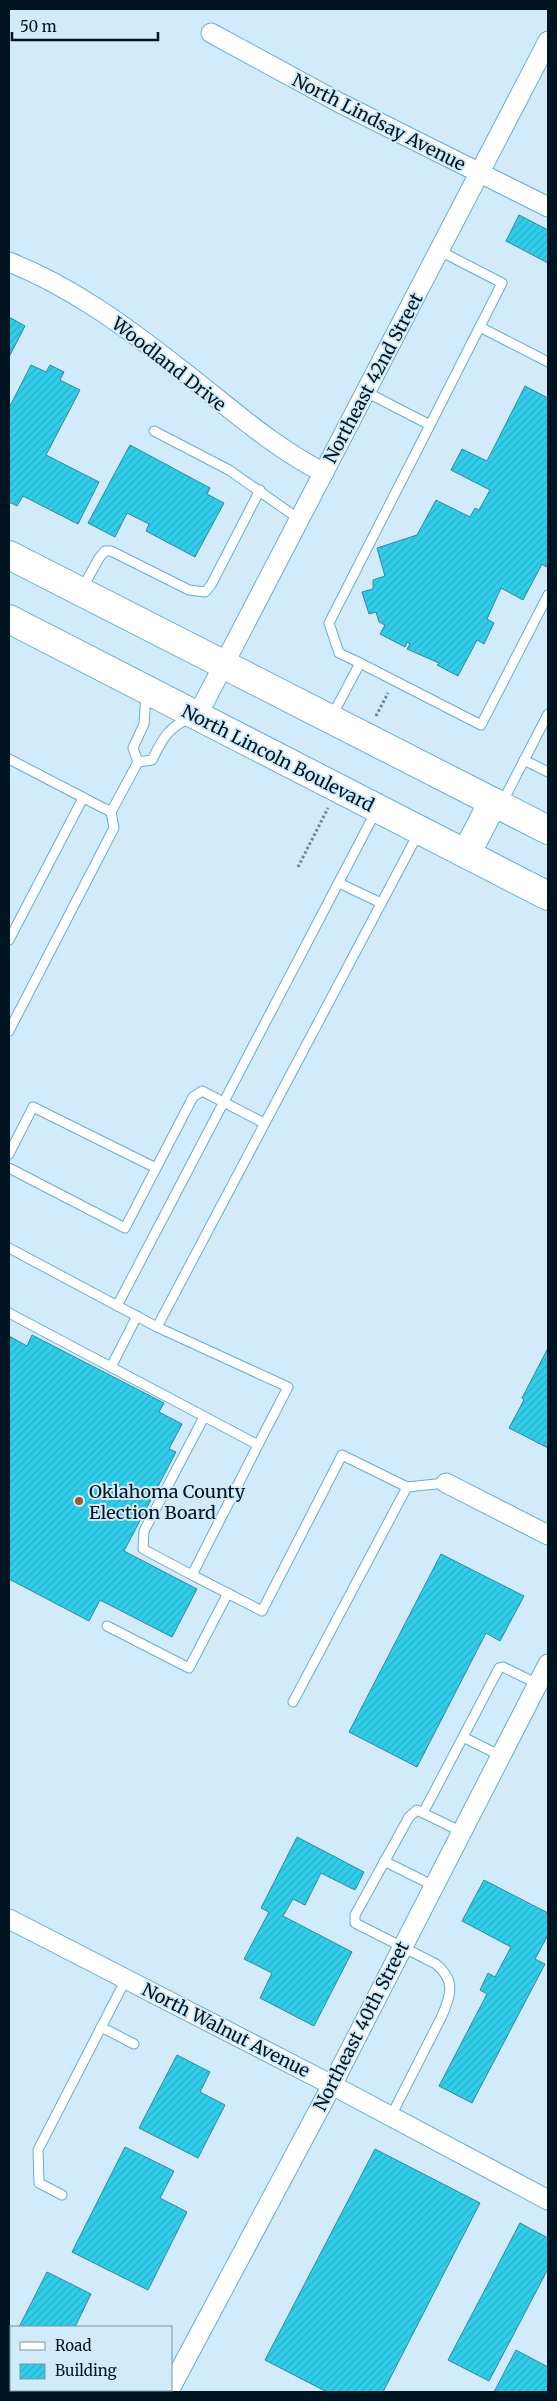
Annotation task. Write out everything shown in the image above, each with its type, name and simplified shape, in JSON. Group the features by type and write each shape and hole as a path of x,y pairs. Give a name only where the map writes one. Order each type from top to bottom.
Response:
{"main road":[{"path":"9,555 548,830"},
{"name":"North Lincoln Boulevard","path":"9,619 548,896"},
{"path":"466,854 497,804"}],"street":[{"name":"North Lindsay Avenue","path":"211,33 340,103 548,207"},
{"name":"Northeast 42nd Street","path":"197,716 548,40"},
{"name":"Woodland Drive","path":"9,262 41,276 95,308 176,366 237,417 277,446 324,473"},
{"path":"446,1483 548,1535"},
{"name":"Northeast 40th Street","path":"172,2386 332,2084 548,1664"},
{"name":"North Walnut Avenue","path":"9,1918 332,2084 548,2200"}],"lane":[{"path":"440,251 502,283 329,623 338,653 481,725 548,595"},
{"path":"480,327 548,362"},
{"path":"366,392 430,425"},
{"path":"154,431 229,470 299,519"},
{"path":"81,592 99,558 105,551 111,551 189,590 205,592 211,585 260,490"},
{"path":"331,719 360,663"},
{"path":"9,1031 114,828 111,812 138,762 133,748 144,724 146,689"},
{"path":"497,804 524,760 548,714"},
{"path":"138,762 152,760 169,730 177,724 197,716"},
{"path":"9,760 111,812"},
{"path":"524,760 548,772"},
{"path":"9,940 83,798"},
{"path":"117,1306 377,808"},
{"path":"157,1327 419,830"},
{"path":"339,883 381,903"},
{"path":"9,1168 125,1228 193,1097 202,1091 264,1123"},
{"path":"9,1154 32,1107 156,1168"},
{"path":"9,1248 157,1327 288,1386 192,1575"},
{"path":"9,1313 258,1445"},
{"path":"110,1367 137,1316"},
{"path":"204,1417 144,1531 143,1549 262,1611 342,1455 407,1487 446,1483"},
{"path":"293,1702 407,1487"},
{"path":"107,1626 189,1668 228,1593"},
{"path":"423,1813 499,1668 502,1667 538,1684"},
{"path":"463,1737 501,1756"},
{"path":"391,2116 442,2016 448,2000 450,1985 447,1974 436,1964 355,1923 355,1915 408,1817 417,1810 462,1832"},
{"path":"384,1861 434,1886"},
{"path":"62,2195 39,2183 38,2150 126,1979"},
{"path":"101,2027 134,2044"}],"path":[{"path":"298,867 330,805"}],"building":[{"path":"519,215 548,230 548,263 506,241"},
{"path":"9,317 25,326 9,357"},
{"path":"31,365 46,372 50,365 64,372 60,380 80,390 46,455 99,482 78,524 23,496 17,506 9,502 9,408"},
{"path":"525,386 548,398 548,563 546,567 542,564 523,600 501,588 487,619 494,623 484,644 477,640 458,676 437,665 439,663 407,649 410,644 407,642 405,647 380,634 385,625 379,622 376,612 369,614 362,592 373,589 373,580 385,576 377,548 417,535 436,500 470,517 475,508 479,510 490,490 451,470 462,449 487,461"},
{"path":"130,445 210,488 207,494 224,503 195,557 146,531 149,524 127,513 115,537 88,523"},
{"name":"Oklahoma County Election Board","path":"32,1335 164,1403 159,1412 182,1424 169,1449 176,1452 124,1551 197,1589 172,1637 100,1600 89,1621 9,1579 9,1336 27,1346"},
{"path":"548,1348 548,1448 509,1428"},
{"path":"441,1554 524,1596 500,1641 486,1633 417,1767 349,1732"},
{"path":"297,1837 364,1872 355,1890 321,1873 305,1905 293,1899 283,1916 352,1952 314,2026 260,1998 272,1973 244,1959 269,1912 261,1908"},
{"path":"484,1880 548,1913 548,1935 535,1959 545,1964 472,2103 439,2086 487,1994 480,1990 488,1973 495,1977 511,1947 462,1921"},
{"path":"177,2055 210,2072 200,2092 225,2105 198,2158 139,2128"},
{"path":"125,2147 174,2171 160,2198 187,2212 148,2290 72,2252"},
{"path":"375,2149 480,2203 383,2392 327,2392 265,2360"},
{"path":"520,2223 548,2238 548,2269 489,2381 448,2360"},
{"path":"47,2272 91,2294 75,2326 20,2326"},
{"path":"10,2346 10,2391 112,2391 10,2392 9,2349"},
{"path":"516,2350 548,2367 548,2392 494,2392"}],"place":[{"name":"Oklahoma County Election Board","path":"79,1501"}]}
